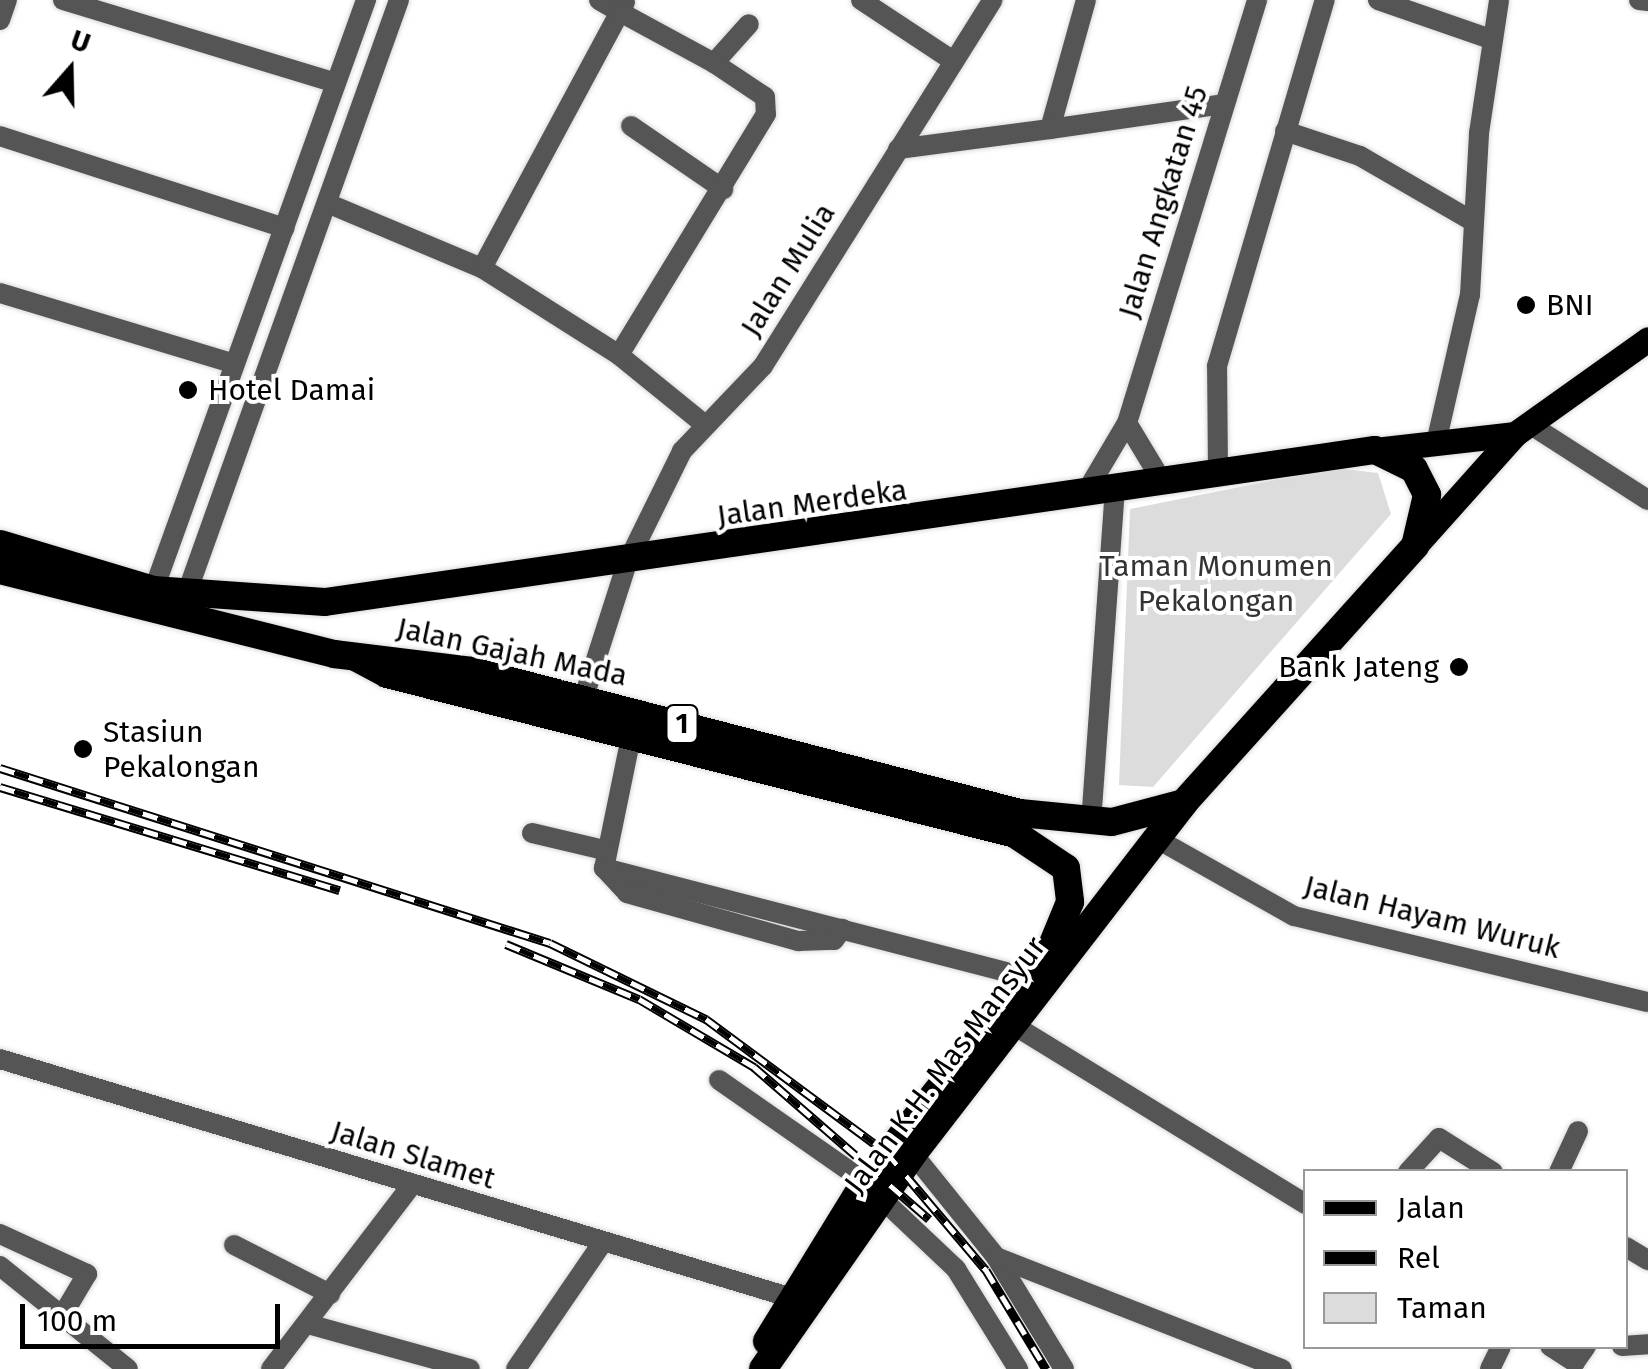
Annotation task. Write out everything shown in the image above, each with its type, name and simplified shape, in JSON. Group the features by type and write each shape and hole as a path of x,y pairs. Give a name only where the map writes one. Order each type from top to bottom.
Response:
{"highway":[{"name":"Jalan Merdeka","path":"256,604 351,599 626,563 1375,450"},
{"path":"1375,450 1421,477 1426,505 1415,546"},
{"name":"Jalan Gajah Mada","path":"0,544 150,600"},
{"name":"1","path":"1184,804 1269,698 1415,546"},
{"name":"Jalan Gajah Mada","path":"0,570 182,606 346,656 395,654 583,700 963,810 1091,823 1184,804"},
{"path":"346,656 332,627 351,599"},
{"name":"Jalan Gajah Mada","path":"182,606 256,604"},
{"name":"1","path":"346,656 631,737 963,810"},
{"name":"Jalan K.H. Mas Mansyur","path":"874,1190 912,1154 1015,1026 1184,804"},
{"name":"Jalan K.H. Mas Mansyur","path":"753,1369 874,1190 1060,931 1071,884 1059,858 963,810"},
{"name":"Jalan K.H. Mas Mansyur","path":"764,1369 800,1300"}],"main road":[{"path":"1415,546 1523,429 1648,339"},
{"path":"1375,450 1523,429"}],"street":[{"path":"0,20 8,0"},
{"path":"63,0 336,83"},
{"path":"150,600 366,0"},
{"path":"182,606 400,0"},
{"path":"599,0 623,6 714,63 768,106 723,189 619,355"},
{"path":"861,0 953,60"},
{"name":"Jalan Mulia","path":"583,700 626,563 662,485 705,425 763,366 993,0"},
{"path":"1050,129 1086,0"},
{"name":"Jalan Angkatan 45","path":"1086,492 1127,422 1257,0"},
{"path":"1218,472 1218,366 1326,0"},
{"path":"1378,0 1488,38"},
{"path":"1436,443 1440,395 1465,329 1488,38 1499,0"},
{"path":"1639,0 1648,1"},
{"path":"482,268 623,6"},
{"path":"714,63 749,24"},
{"path":"898,149 1223,104"},
{"path":"631,126 723,189"},
{"path":"1285,130 1360,156 1472,221"},
{"path":"0,136 284,228"},
{"path":"327,203 482,268 619,355 705,425"},
{"path":"0,293 234,364"},
{"path":"1127,422 1162,481"},
{"path":"1523,429 1648,500"},
{"path":"1091,823 1115,488"},
{"path":"604,859 631,737"},
{"path":"532,832 604,859 1026,978"},
{"name":"Jalan Hayam Wuruk","path":"1159,840 1294,916 1648,1002"},
{"path":"1015,1026 1303,1202"},
{"name":"Jalan Slamet","path":"0,1059 601,1245 800,1300"},
{"path":"719,1080 874,1190 956,1269 1018,1369"},
{"path":"1560,1169 1578,1131"},
{"path":"1411,1169 1439,1138 1488,1169"},
{"path":"912,1154 996,1257 1064,1369"},
{"path":"272,1369 410,1186"},
{"path":"0,1234 87,1274 62,1316"},
{"path":"234,1245 330,1294"},
{"path":"516,1369 601,1245"},
{"path":"996,1257 1282,1369"},
{"path":"0,1266 62,1316 113,1365"},
{"path":"308,1324 470,1369"},
{"path":"1555,1349 1575,1362 1584,1349"}],"green space":[{"name":"Taman Monumen Pekalongan","path":"1335,468 1378,473 1391,514 1153,787 1119,785 1130,509"}],"railway":[{"path":"0,768 550,943 706,1019 887,1153 986,1270 1046,1369"},
{"path":"0,787 340,890"},
{"path":"506,944 639,999 754,1067 929,1219"}],"place":[{"name":"BNI","path":"1526,305"},
{"name":"Hotel Damai","path":"188,390"},
{"name":"Bank Jateng","path":"1459,667"},
{"name":"Stasiun Pekalongan","path":"83,749"}]}
